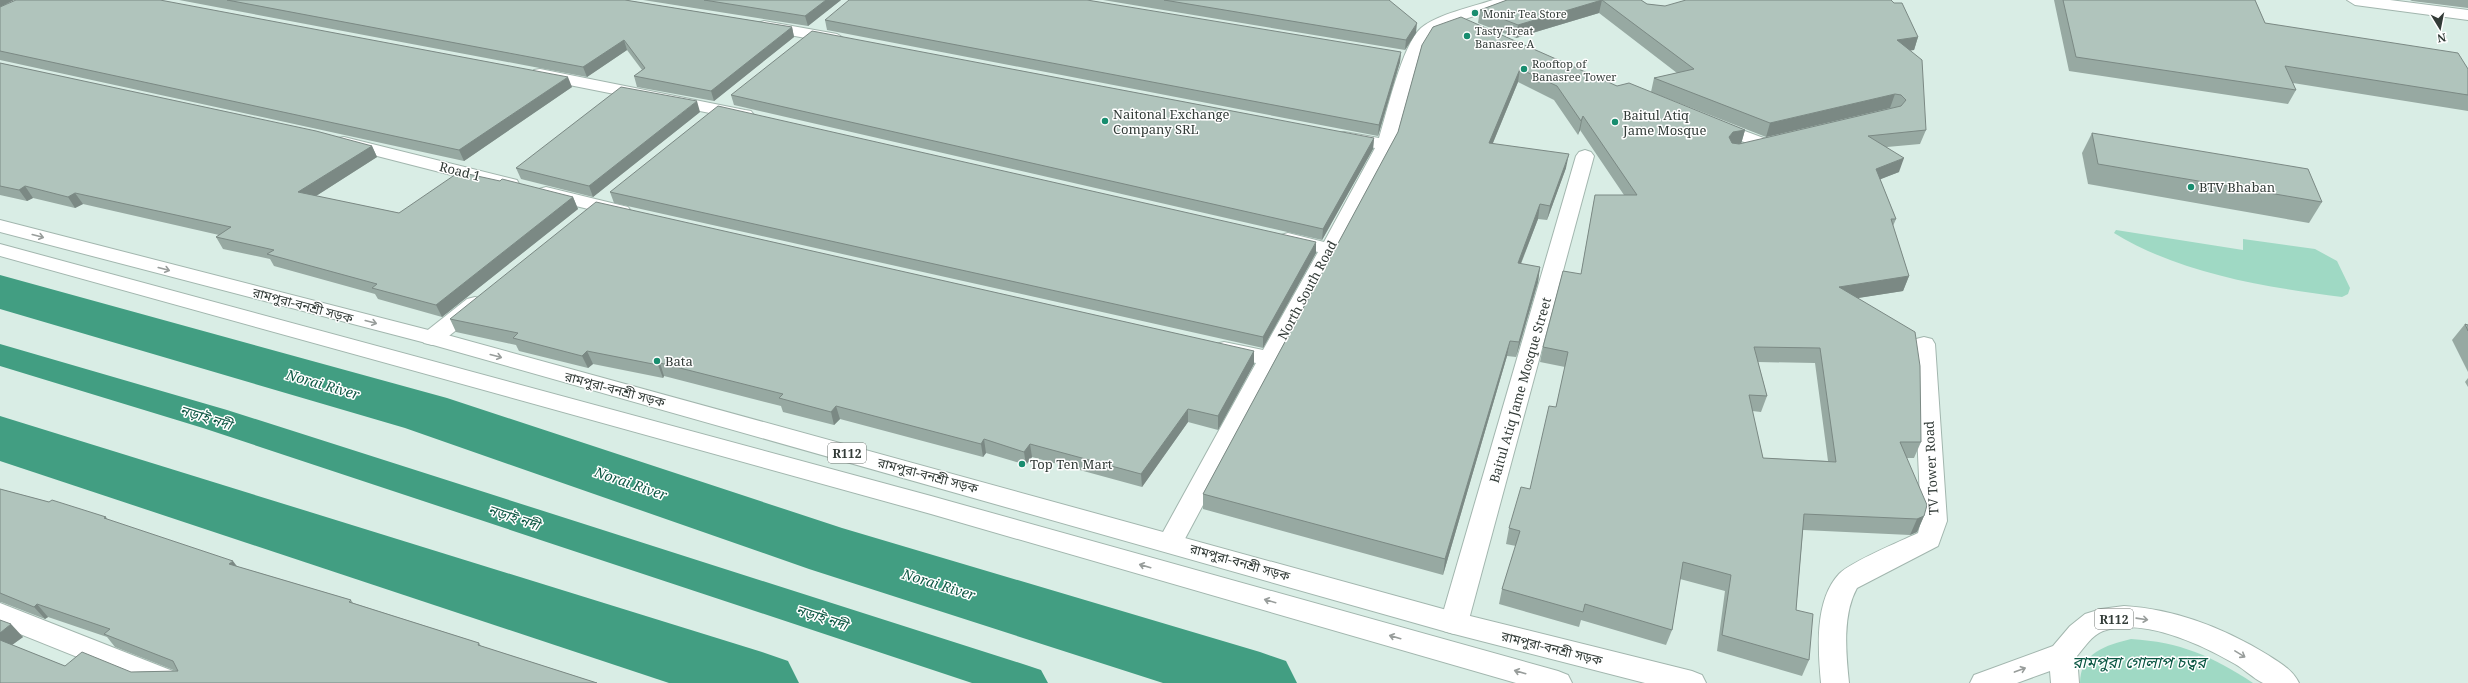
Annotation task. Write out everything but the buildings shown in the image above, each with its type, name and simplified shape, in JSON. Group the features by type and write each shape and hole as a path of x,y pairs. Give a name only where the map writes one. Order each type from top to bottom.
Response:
{"street":[{"path":"1450,19 1508,0"},
{"path":"2355,0 2468,15"},
{"path":"1450,19 1471,28"},
{"name":"North South Road","path":"1170,543 1386,145 1403,56 1422,27 1450,19"},
{"path":"793,49 830,20"},
{"path":"751,24 850,42"},
{"path":"524,71 759,118"},
{"path":"702,123 738,94"},
{"path":"1700,119 1770,143 1735,152"},
{"path":"1331,134 1386,145"},
{"name":"Road 1","path":"324,136 596,206 642,216"},
{"name":"Baitul Atiq Jame Mosque Street","path":"1454,623 1585,156"},
{"path":"578,220 615,191"},
{"name":"রামপুরা-বনশ্রী সড়ক","path":"0,226 432,338 1454,623 1692,683"},
{"path":"1275,237 1329,249"},
{"name":"রামপুরা-বনশ্রী সড়ক","path":"0,250 931,505 1558,683"},
{"path":"432,338 486,295"},
{"name":"TV Tower Road","path":"1835,683 1832,635 1840,598 1848,580 1929,538 1934,521 1924,344"},
{"path":"1208,345 1270,359"},
{"path":"0,614 153,680"},
{"name":"R112","path":"2063,654 2088,626 2101,620 2139,617 2170,624 2206,636 2266,669 2285,683"},
{"path":"1984,683 2063,654 2065,683"}],"green space":[{"path":"2116,230 2243,250 2243,239 2315,249 2337,261 2350,288 2348,294 2342,297 2283,289 2224,277 2167,259 2114,233"},
{"name":"রামপুরা গোলাপ চত্বর","path":"2131,639 2165,643 2195,652 2224,665 2253,683 2080,683 2084,664 2090,657 2096,652 2112,644"}],"waterway":[{"name":"Norai River","path":"0,292 426,413 833,551 1260,683"},
{"name":"নড়াই নদী","path":"0,355 215,419 1026,683"},
{"name":"Norai River","path":"0,438 762,683"}],"place":[{"name":"Monir Tea Store","path":"1475,13"},
{"name":"Tasty Treat Banasree A","path":"1467,36"},
{"name":"Rooftop of Banasree Tower","path":"1524,69"},
{"name":"Naitonal Exchange Company SRL","path":"1105,121"},
{"name":"Baitul Atiq Jame Mosque","path":"1615,122"},
{"name":"BTV Bhaban","path":"2191,187"},
{"name":"Bata","path":"657,361"},
{"name":"Top Ten Mart","path":"1022,464"}]}
